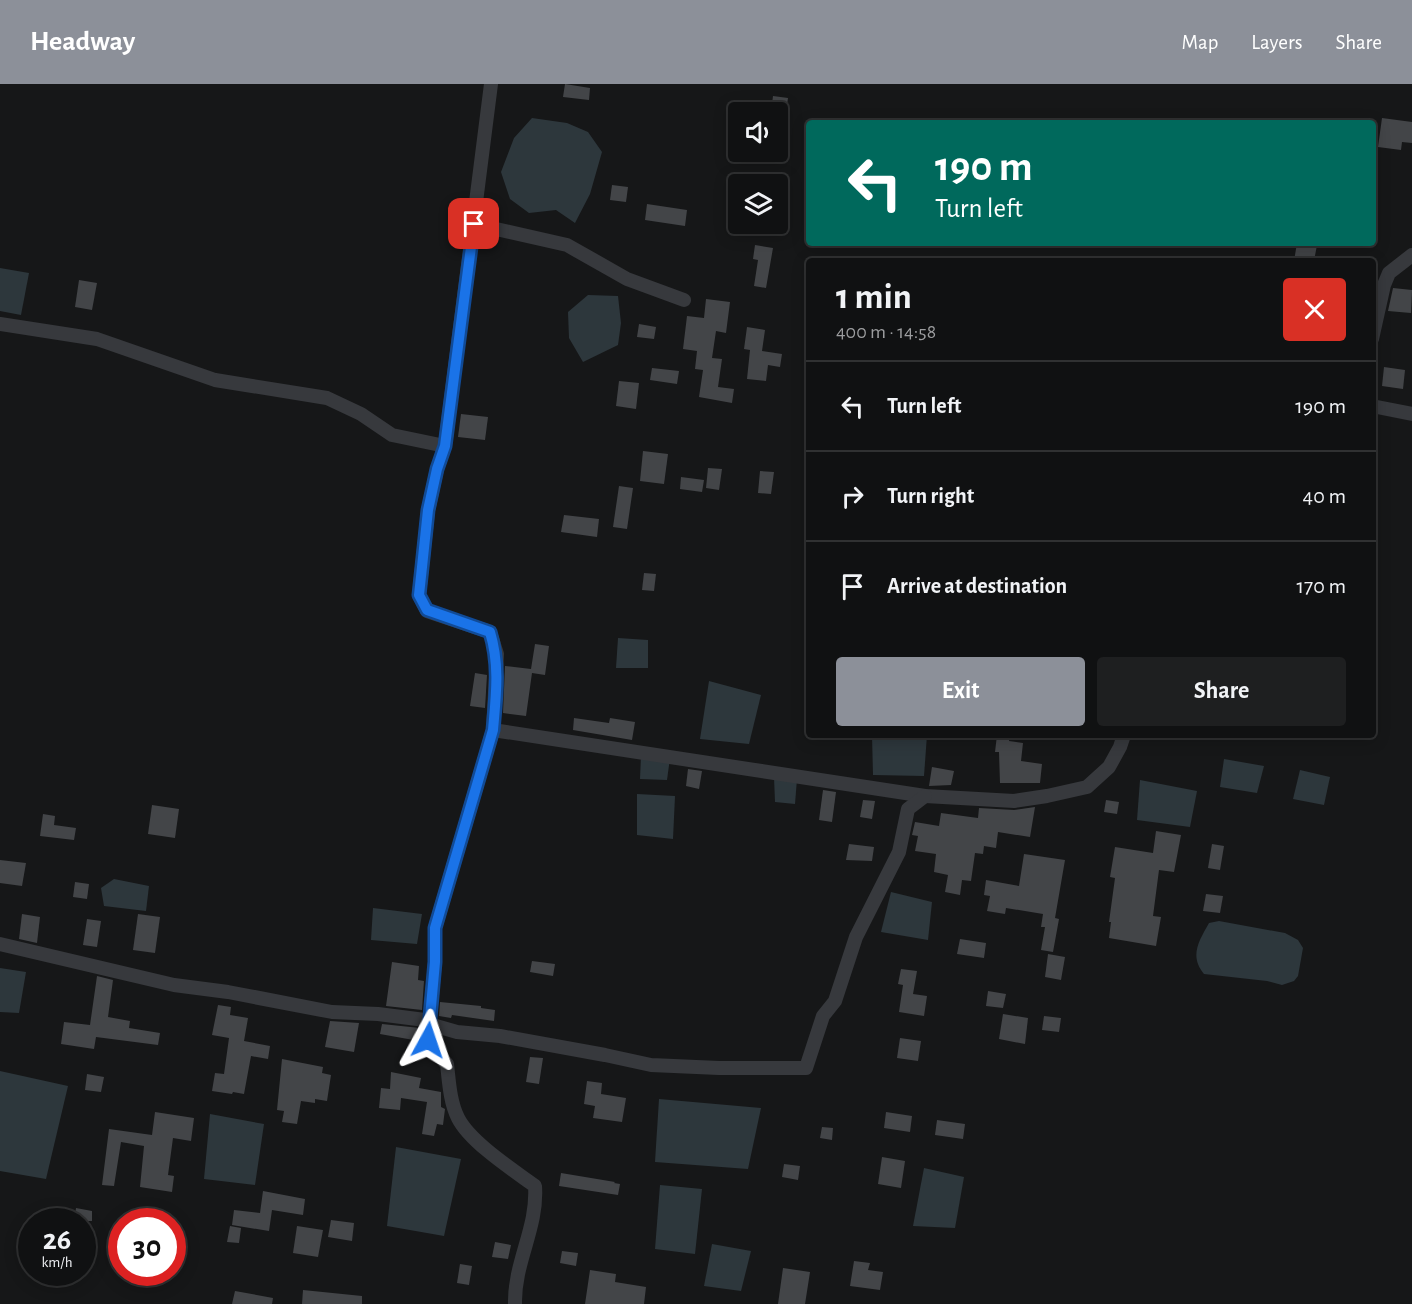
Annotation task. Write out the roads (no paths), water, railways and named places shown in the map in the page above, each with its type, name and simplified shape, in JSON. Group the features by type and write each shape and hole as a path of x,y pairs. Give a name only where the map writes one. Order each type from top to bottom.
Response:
{"street":[{"path":"491,84 445,446 437,469 428,510 419,595 427,610 490,632 496,654 493,730 435,928 435,962 428,1040 431,1048 447,1064 449,1084 459,1119 474,1139 535,1186 536,1204 530,1237 514,1289 515,1304"},
{"path":"474,224 567,245 627,279 684,300"},
{"path":"1376,321 1389,273 1412,255"},
{"path":"0,324 97,339 214,380 327,398 361,414 392,435 445,446"},
{"path":"1376,407 1412,414"},
{"path":"493,730 925,796 1014,801 1087,787 1109,767 1123,738"},
{"path":"0,944 174,985 228,992 333,1012 378,1014 425,1020 458,1032 500,1036 651,1065 806,1068 823,1016 835,1001 856,937 899,852 908,809 925,796"}]}
